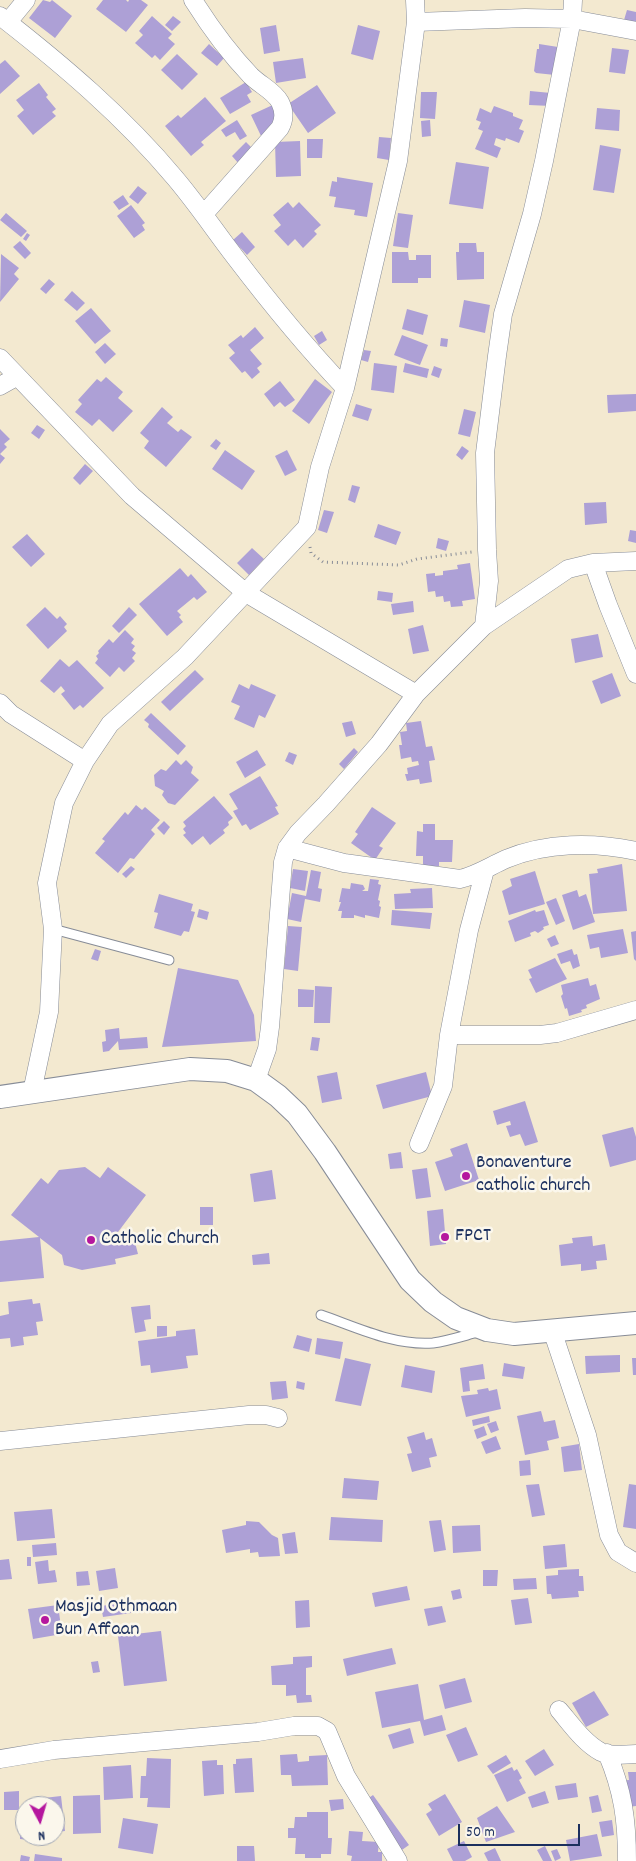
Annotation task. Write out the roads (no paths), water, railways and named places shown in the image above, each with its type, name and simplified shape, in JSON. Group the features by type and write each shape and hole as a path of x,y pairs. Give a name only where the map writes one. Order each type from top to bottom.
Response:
{"street":[{"path":"26,0 4,19 86,86 140,139 204,214 279,314 314,355 346,388"},
{"path":"193,0 214,32 253,78 278,98 283,111 280,128 204,214"},
{"path":"32,1092 49,1012 53,929 47,883 64,803 85,761 110,724 185,657 223,614 246,593 307,527 320,467 346,388 398,161 416,22 415,0"},
{"path":"484,626 489,581 485,453 503,314 532,214 544,162 572,19 573,0"},
{"path":"416,22 524,18 572,19 636,32"},
{"path":"0,358 16,377 132,496 246,593 416,694"},
{"path":"0,386 16,377"},
{"path":"256,1080 267,1050 270,1027 283,862 287,848 298,832 326,804 379,744 416,694 484,626 568,569 594,563 636,561"},
{"path":"594,563 608,605 636,674"},
{"path":"0,703 11,714 85,761"},
{"path":"287,848 344,864 460,879 475,875 506,859 532,850 569,845 613,846 636,851"},
{"path":"420,1144 443,1086 449,1035 469,930 485,870"},
{"path":"449,1035 540,1035 557,1033 636,1010"},
{"path":"0,1097 190,1069 226,1071 256,1080 278,1096 297,1114 325,1152 410,1280 433,1302 456,1318 486,1330 514,1334 636,1323"},
{"path":"552,1330 587,1435 608,1536 618,1552 636,1563"},
{"path":"0,1441 249,1415 266,1414 278,1418"},
{"path":"559,1710 584,1739 602,1752 613,1755 636,1754"},
{"path":"0,1759 54,1750 258,1732 294,1726 318,1726 327,1732 346,1776 398,1861"},
{"path":"607,1753 624,1805 627,1821 627,1861"}],"lane":[{"path":"53,929 169,960"},
{"path":"321,1315 390,1338 414,1342 433,1343 486,1330"}],"place":[{"name":"Bonaventure catholic church","path":"466,1176"},
{"name":"FPCT","path":"445,1237"},
{"name":"Catholic Church","path":"91,1240"},
{"name":"Masjid Othmaan Bun Affaan","path":"45,1620"}]}
